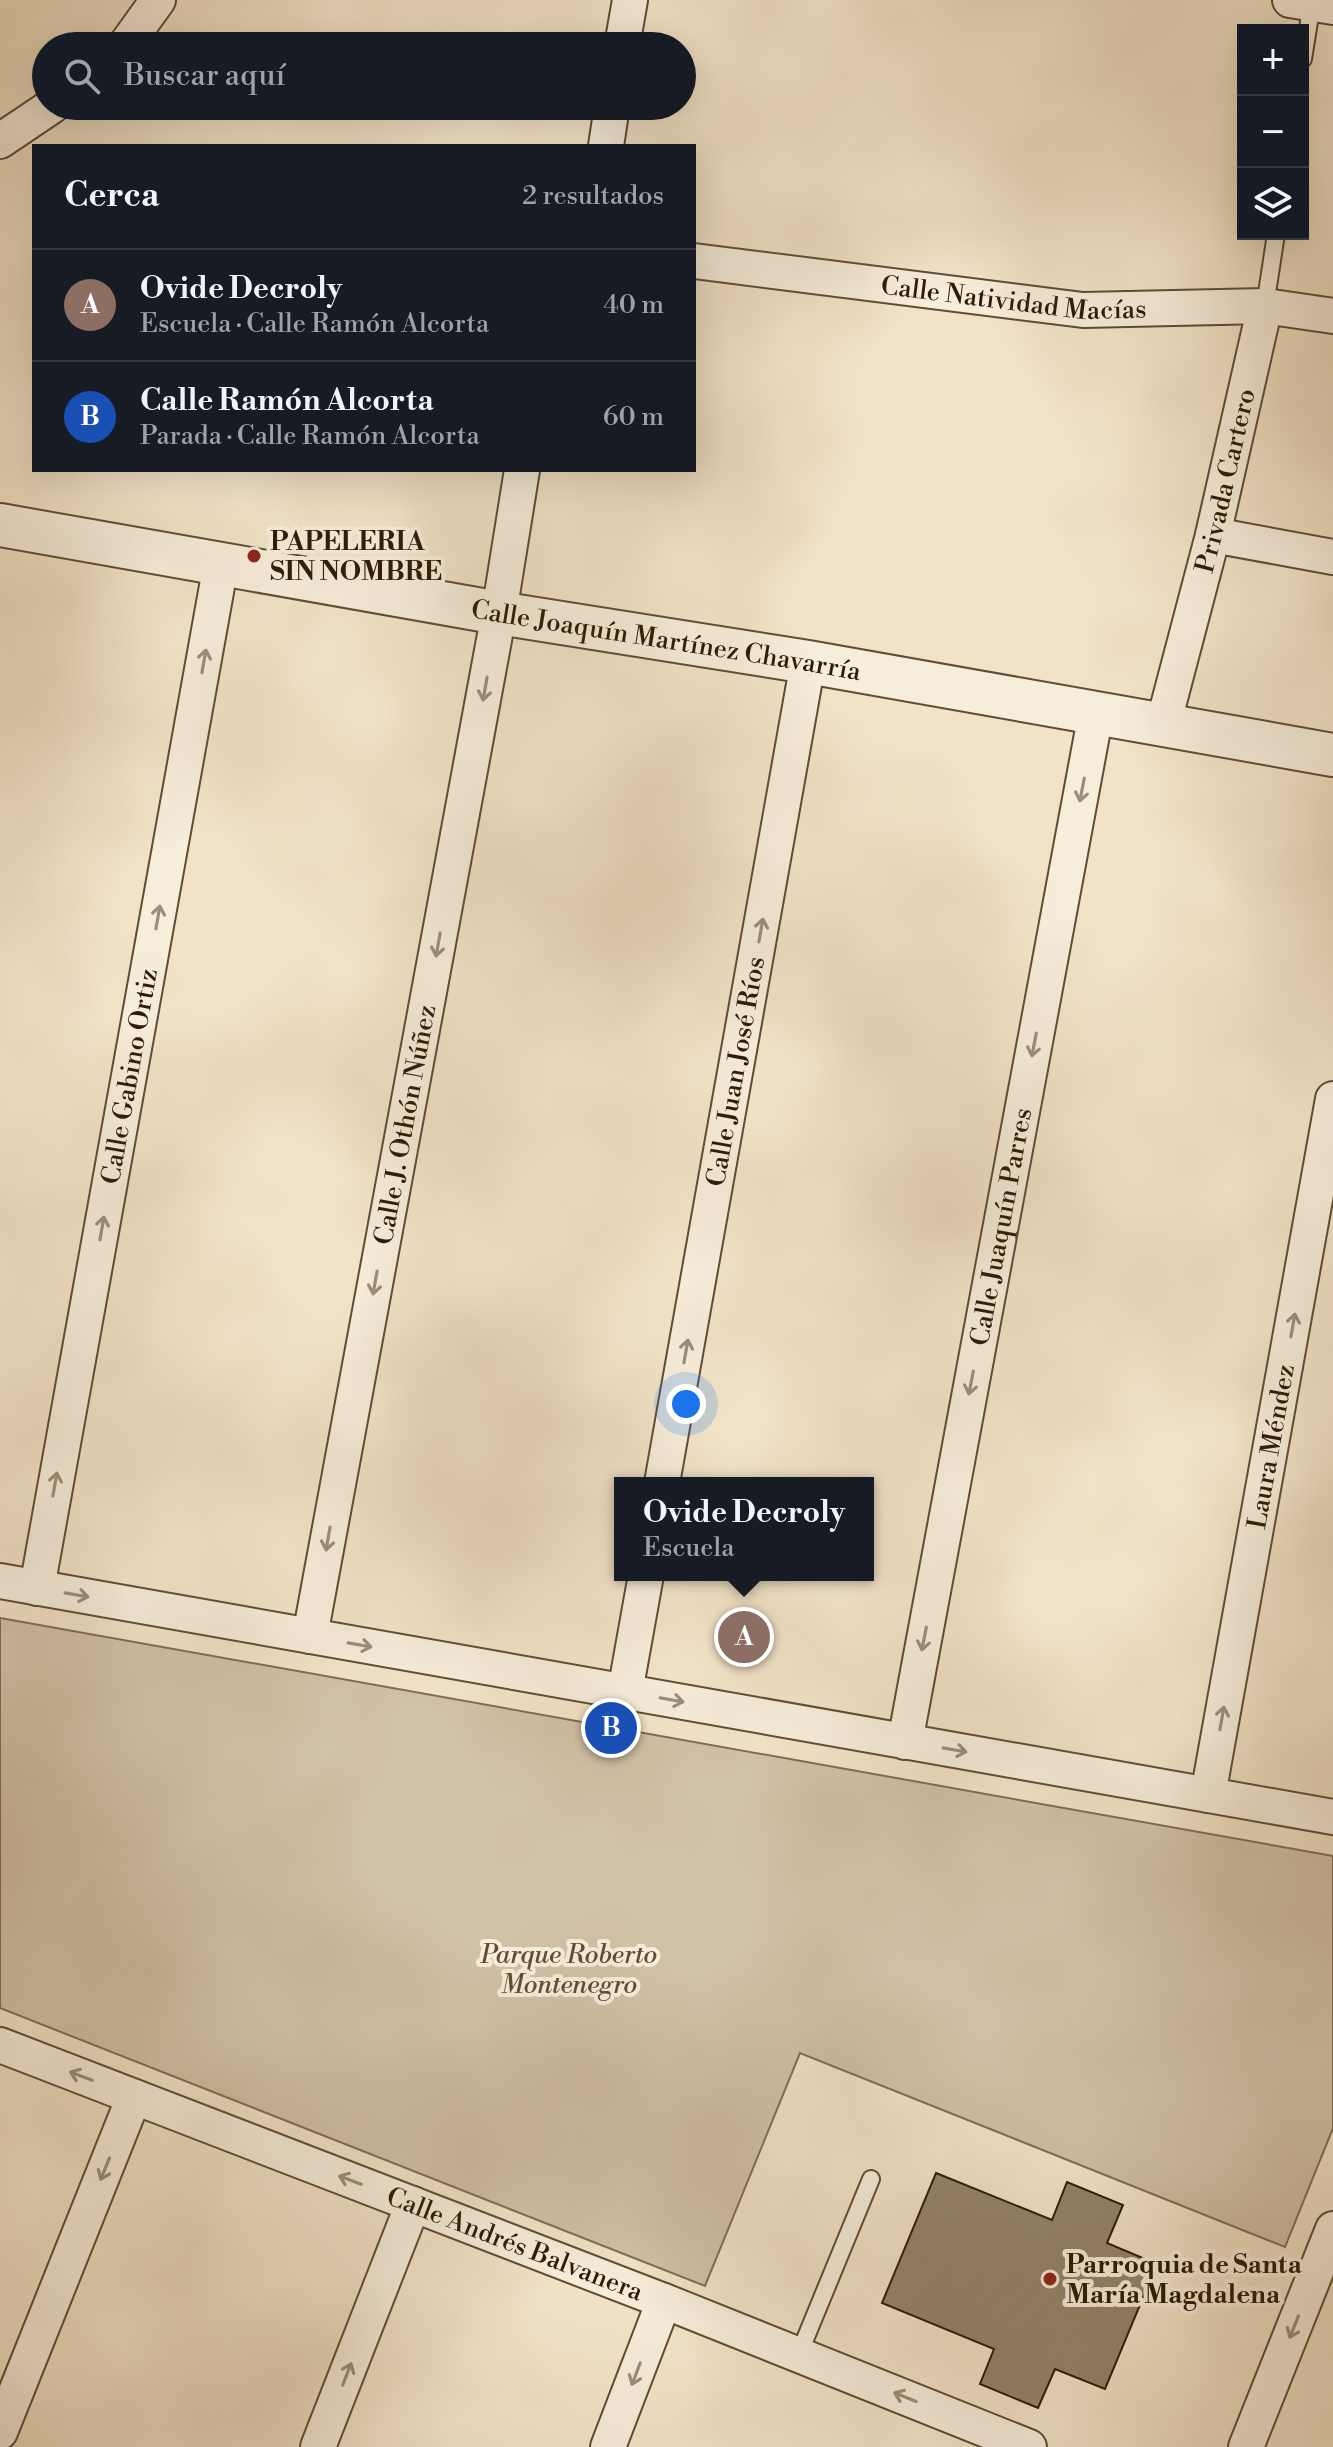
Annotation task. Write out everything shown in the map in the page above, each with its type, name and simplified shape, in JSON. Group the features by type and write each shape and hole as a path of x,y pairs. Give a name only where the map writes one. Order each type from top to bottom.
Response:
{"street":[{"path":"135,32 158,0"},
{"path":"624,32 630,0"},
{"path":"1,139 32,119"},
{"path":"606,144 610,120"},
{"path":"1,139 32,144"},
{"name":"Calle Natividad Macías","path":"696,261 1083,310 1265,306 1333,316"},
{"name":"Privada Cartero","path":"1163,725 1213,535 1265,306"},
{"name":"Calle J. Othón Núñez","path":"310,1636 499,613 522,472"},
{"name":"Calle Joaquín Martínez Chavarría","path":"0,525 1333,755"},
{"path":"1213,535 1333,557"},
{"name":"Calle Gabino Ortiz","path":"37,1588 221,564"},
{"name":"Calle Juan José Ríos","path":"663,1477 808,662"},
{"name":"Calle Juaquín Parres","path":"905,1742 1096,713"},
{"name":"Laura Méndez","path":"1208,1795 1333,1099"},
{"path":"0,1581 1333,1817"},
{"path":"625,1692 645,1581"},
{"name":"Calle Andrés Balvanera","path":"0,2045 799,2354 958,2433 1029,2447"},
{"path":"0,2432 134,2097"},
{"path":"318,2447 413,2204"},
{"path":"1246,2447 1333,2229"},
{"path":"608,2447 664,2301"}],"lane":[{"path":"1309,24 1312,3"},
{"name":"Privada Cartero","path":"1265,306 1275,240"},
{"path":"799,2354 871,2179"}],"green space":[{"name":"Parque Roberto Montenegro","path":"0,1618 1333,1856 1333,2128 1285,2247 800,2053 705,2286 0,2008"}],"building":[{"path":"936,2173 1052,2220 1067,2182 1123,2205 1107,2243 1157,2264 1105,2389 1055,2369 1038,2408 980,2384 994,2349 882,2303"}],"place":[{"name":"PAPELERIA SIN NOMBRE","path":"254,556"},
{"name":"Ovide Decroly","path":"744,1637"},
{"name":"Calle Ramón Alcorta","path":"611,1728"},
{"name":"Parroquia de Santa María Magdalena","path":"1050,2279"}]}
